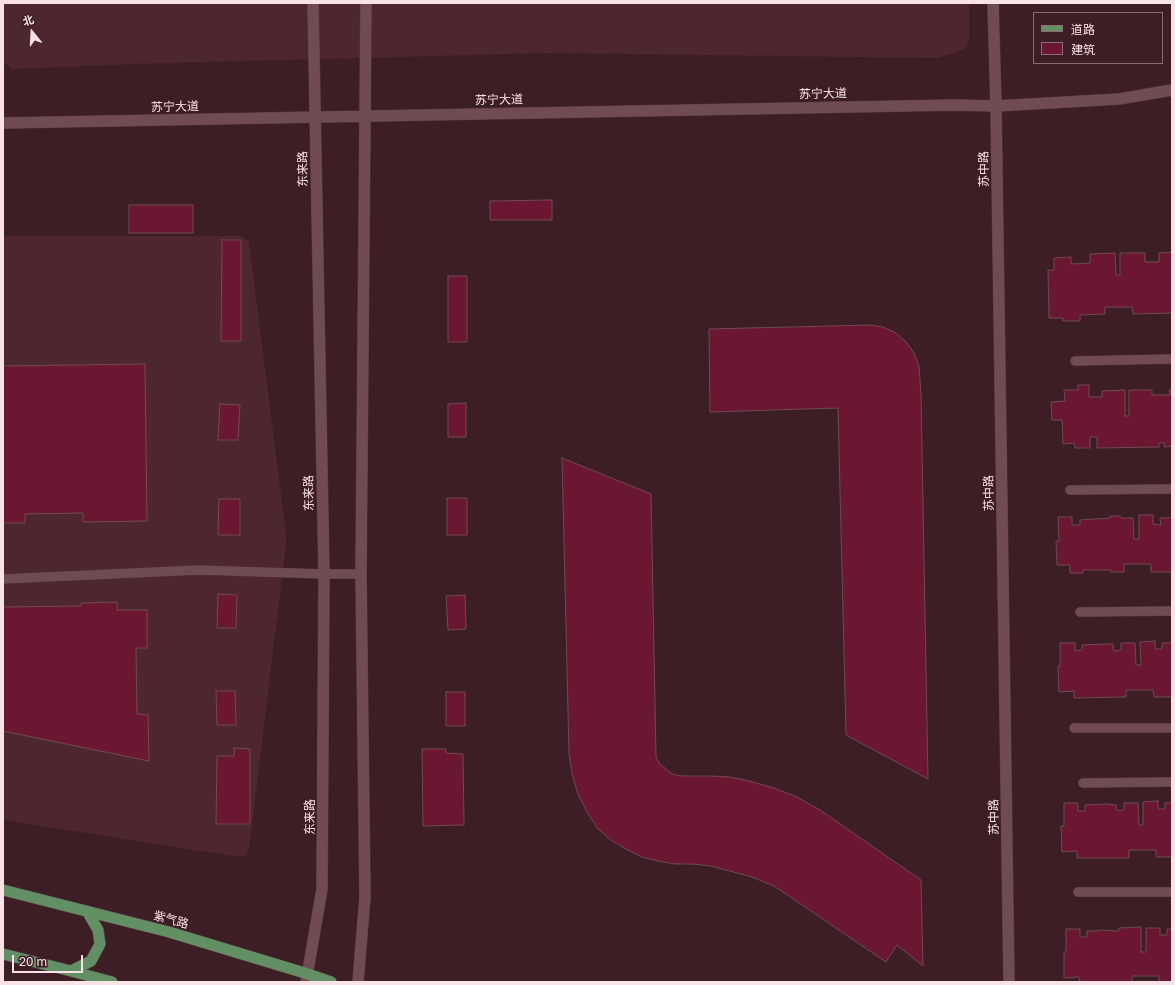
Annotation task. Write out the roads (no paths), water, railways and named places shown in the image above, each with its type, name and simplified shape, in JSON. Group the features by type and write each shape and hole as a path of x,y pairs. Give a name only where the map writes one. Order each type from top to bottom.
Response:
{"main road":[{"name":"紫气路","path":"3,890 169,932 307,978 330,982"},
{"path":"71,971 91,961 100,944 98,930 87,911"},
{"path":"3,954 112,982"}],"street":[{"name":"东来路","path":"307,978 322,890 324,574 313,3"},
{"path":"358,982 366,897 361,574 366,3"},
{"name":"苏中路","path":"993,3 996,106 1009,982"},
{"name":"苏宁大道","path":"3,123 947,105 996,106 1120,99 1172,90"}],"lane":[{"path":"1075,361 1172,359"},
{"path":"1070,490 1172,489"},
{"path":"3,579 198,570 361,574"},
{"path":"1080,612 1172,611"},
{"path":"1074,728 1172,728"},
{"path":"1084,783 1172,782"},
{"path":"1078,892 1172,892"}]}
